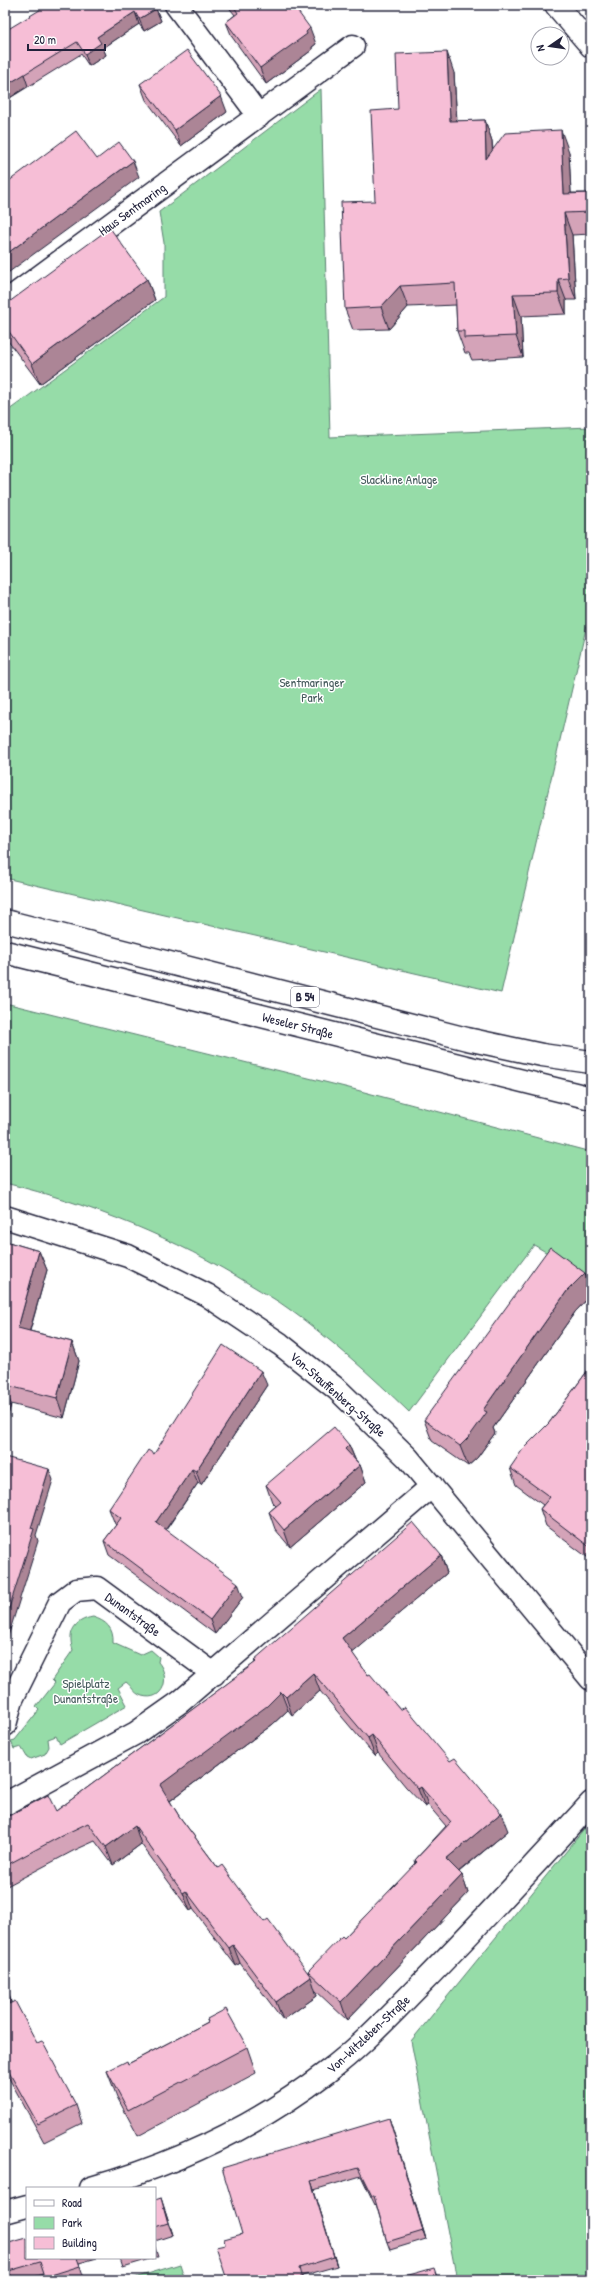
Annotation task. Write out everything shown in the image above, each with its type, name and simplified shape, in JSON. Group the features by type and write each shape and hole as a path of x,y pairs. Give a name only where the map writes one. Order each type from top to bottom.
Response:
{"street":[{"path":"176,5 259,116"},
{"path":"556,5 591,46"},
{"name":"Haus Sentmaring","path":"5,302 353,46"},
{"name":"B 54","path":"5,921 467,1038 542,1055 591,1062"},
{"name":"Weseler Straße","path":"5,952 591,1098"},
{"name":"Von-Stauffenberg-Straße","path":"5,1217 128,1256 207,1295 280,1344 338,1390 378,1427 432,1486 591,1679"},
{"path":"5,1804 136,1734 180,1702 432,1486"},
{"name":"Dunantstraße","path":"5,1725 12,1699 60,1602 76,1590 97,1588 214,1674"},
{"name":"Von-Witzleben-Straße","path":"94,2187 122,2179 232,2134 328,2072 370,2035 494,1909 591,1803"},
{"path":"5,2212 26,2206"}],"green space":[{"name":"Sentmaringer Park","path":"321,89 330,437 591,427 591,607 501,993 5,878 5,413 164,297 164,243 159,212"},
{"path":"5,1003 349,1088 591,1152 591,1279 534,1245 409,1412 351,1358 321,1333 275,1300 222,1268 193,1252 132,1224 69,1201 5,1183"},
{"name":"Spielplatz Dunantstraße","path":"93,1617 105,1623 111,1629 113,1643 140,1655 151,1650 159,1657 158,1662 164,1674 163,1687 156,1695 150,1697 142,1696 126,1682 118,1688 127,1705 60,1744 56,1736 48,1739 49,1747 45,1754 31,1759 27,1757 21,1747 14,1749 11,1741 15,1740 39,1710 36,1707 55,1683 52,1680 73,1650 71,1638 74,1628 81,1621"},
{"path":"591,1821 591,2280 457,2280 411,2041"},
{"path":"180,2264 185,2280 128,2280"}],"building":[{"path":"48,5 154,5 156,9 139,19 135,12 97,37 101,43 85,54 77,42 5,86 5,31"},
{"path":"233,5 293,5 310,28 306,32 307,34 260,68 226,22 238,13"},
{"path":"187,50 221,96 175,130 140,84"},
{"path":"447,52 450,121 485,120 486,159 505,133 561,130 564,194 591,193 591,212 564,213 568,278 558,279 558,293 513,294 516,336 464,338 464,331 457,331 455,283 400,286 381,307 345,309 341,202 375,201 371,111 398,109 396,54"},
{"path":"76,131 97,159 119,142 133,161 5,255 5,184"},
{"path":"110,228 147,279 32,364 5,326 5,305"},
{"path":"5,1241 39,1251 18,1328 72,1342 57,1398 5,1385"},
{"path":"550,1247 585,1273 567,1291 483,1410 487,1412 469,1437 460,1446 424,1420"},
{"path":"223,1345 261,1371 196,1471 192,1469 156,1522 238,1583 210,1620 104,1541 121,1518 109,1509 148,1450 154,1454"},
{"path":"591,1366 591,1486 588,1490 591,1492 591,1548 540,1509 550,1497 510,1468 523,1449 549,1423"},
{"path":"334,1427 349,1445 345,1449 360,1465 284,1530 269,1512 281,1502 266,1485"},
{"path":"5,1457 49,1469 31,1528 34,1529 5,1621"},
{"path":"413,1522 441,1555 342,1638 368,1675 370,1674 400,1710 405,1707 450,1761 455,1758 501,1813 446,1859 462,1875 341,2002 308,1971 342,1936 344,1938 417,1862 415,1860 451,1822 421,1787 418,1789 372,1735 368,1738 313,1673 286,1697 281,1692 267,1706 160,1785 179,1816 218,1868 222,1865 264,1922 268,1919 311,1977 276,2002 233,1945 229,1948 186,1891 183,1893 135,1826 106,1847 88,1823 5,1866 5,1818 48,1795 56,1811 256,1662 254,1660"},
{"path":"5,1985 9,2004 15,2001 37,2043 42,2041 76,2105 38,2124 5,2065"},
{"path":"226,2009 247,2047 128,2110 107,2071 127,2061 128,2064 208,2022 207,2019"},
{"path":"389,2118 423,2231 387,2242 374,2196 372,2196 358,2168 311,2181 334,2257 299,2268 302,2280 227,2280 216,2246 225,2244 224,2239 242,2234 222,2168"},
{"path":"161,2198 168,2223 156,2227 156,2200"},
{"path":"26,2238 26,2259 77,2259 80,2266 45,2277 40,2262 5,2272 5,2244"},
{"path":"434,2268 438,2280 391,2280"}],"park label":[{"name":"Slackline Anlage","path":"399,479"}]}
